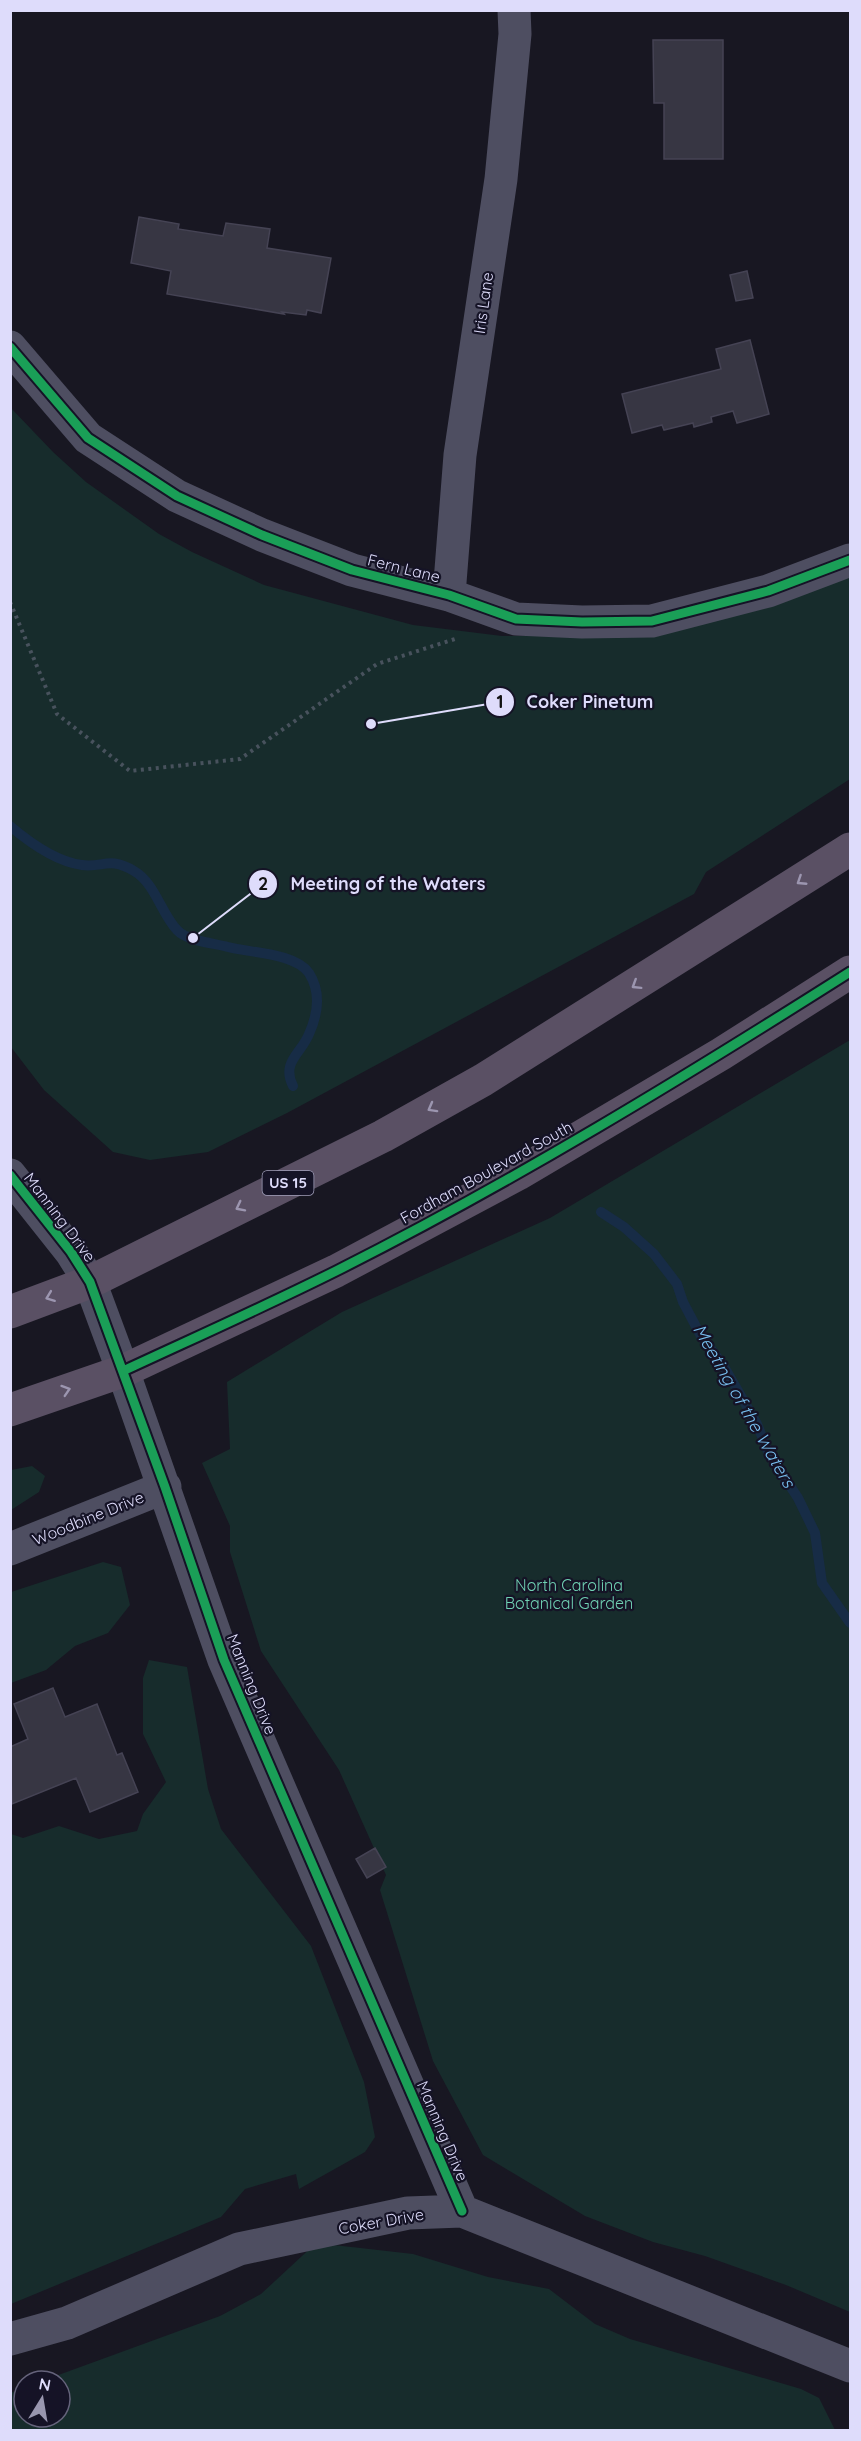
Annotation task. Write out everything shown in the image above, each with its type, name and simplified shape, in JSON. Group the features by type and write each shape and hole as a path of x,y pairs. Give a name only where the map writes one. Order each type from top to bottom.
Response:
{"highway":[{"name":"US 15","path":"10,1312 90,1282 383,1136 483,1080 850,849"},
{"name":"Fordham Boulevard South","path":"10,1410 123,1371 336,1271 518,1174 721,1054 850,972"}],"street":[{"name":"Iris Lane","path":"449,595 460,454 501,179 515,34 514,10"},
{"name":"Fern Lane","path":"10,347 88,438 177,496 262,535 352,570 449,595 516,619 582,622 652,621 768,591 850,560"},
{"name":"Manning Drive","path":"10,1175 71,1252 90,1282 165,1487 224,1660 462,2211"},
{"name":"Woodbine Drive","path":"10,1550 165,1487"},
{"name":"Coker Drive","path":"10,2339 67,2323 239,2249 408,2213 462,2211 850,2366"}],"path":[{"path":"10,602 57,714 130,771 240,759 377,664 462,636"}],"green space":[{"path":"10,407 53,452 86,482 159,534 192,552 264,585 413,625 502,636 596,636 850,568 850,779 706,872 694,894 287,1113 208,1152 150,1160 113,1152 44,1090 11,1047"},
{"name":"North Carolina Botanical Garden","path":"850,1040 850,2312 786,2285 705,2256 653,2242 585,2216 483,2155 433,2061 380,1890 386,1875 339,1770 261,1651 230,1552 230,1526 202,1463 230,1449 227,1382 342,1312 550,1218"},
{"path":"32,1466 45,1476 39,1492 11,1510 11,1470"},
{"path":"103,1562 121,1567 130,1605 108,1633 75,1646 46,1670 11,1683 11,1592"},
{"path":"149,1660 187,1667 208,1789 221,1829 311,1946 364,2082 375,2137 365,2152 299,2189 296,2174 245,2189 221,2217 11,2304 11,1834 23,1838 59,1826 99,1839 137,1831 143,1814 166,1782 143,1734 143,1678"},
{"path":"316,2243 413,2254 488,2277 549,2289 595,2324 630,2339 801,2389 819,2398 835,2430 11,2430 10,2393 12,2392 12,2429 72,2429 72,2370 220,2316 261,2294"}],"building":[{"path":"653,40 723,40 723,159 664,159 664,103 654,103"},
{"path":"139,217 179,224 178,229 223,236 226,223 270,229 267,248 331,258 321,313 307,310 306,315 282,312 284,314 167,294 171,271 131,263"},
{"path":"747,271 753,298 736,301 730,275"},
{"path":"750,340 769,414 737,423 733,411 711,417 712,422 694,427 693,423 664,430 662,425 632,433 622,394 721,369 716,349"},
{"path":"53,1688 65,1717 97,1704 117,1755 122,1753 138,1792 90,1812 76,1778 12,1804 10,1747 28,1739 14,1704"},
{"path":"375,1848 386,1867 367,1878 356,1859"}],"waterway":[{"name":"Meeting of the Waters","path":"10,826 35,845 63,860 89,866 112,863 134,871 153,890 171,923 187,937 272,955 294,961 302,966 313,980 317,1003 309,1034 291,1064 289,1071 293,1086"},
{"name":"Meeting of the Waters","path":"601,1212 624,1227 654,1254 677,1284 683,1302 701,1336 723,1365 757,1424 769,1454 798,1498 815,1533 822,1583 850,1623"}],"cycle path":[{"path":"10,347 88,438 177,496 262,535 352,570 449,595 516,619 582,622 652,621 768,591 850,560"},
{"path":"123,1371 310,1284 468,1202 661,1090 850,972"},
{"path":"10,1175 71,1252 90,1282 165,1487 224,1660 462,2211"}],"place":[{"name":"Coker Pinetum","path":"371,724"},
{"name":"Meeting of the Waters","path":"193,938"}]}
